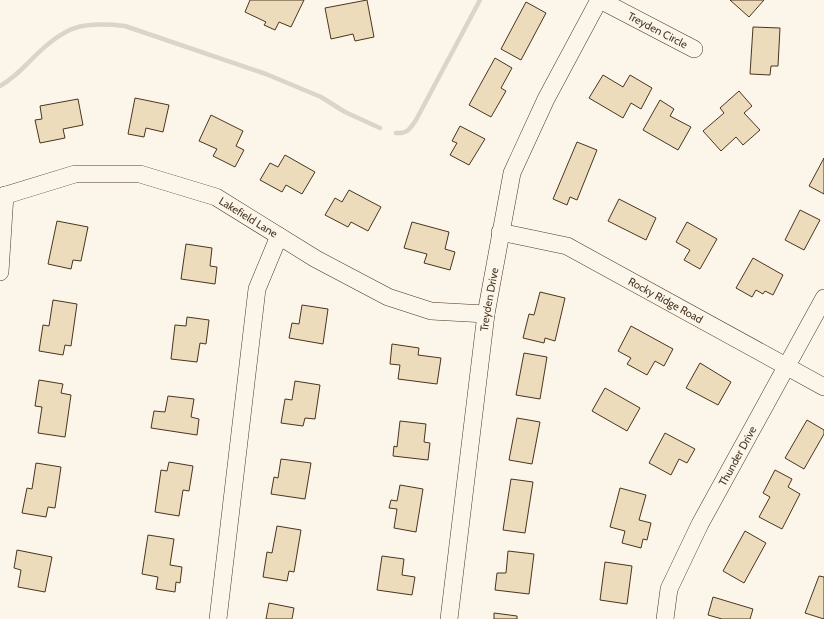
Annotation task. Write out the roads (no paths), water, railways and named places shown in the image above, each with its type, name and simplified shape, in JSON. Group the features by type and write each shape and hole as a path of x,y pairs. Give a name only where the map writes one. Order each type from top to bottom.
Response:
{"street":[{"name":"Treyden Circle","path":"599,0 694,49"},
{"name":"Treyden Drive","path":"449,619 486,314 512,173 546,99 599,0"},
{"name":"Lakefield Lane","path":"3,196 75,174 140,174 216,197 316,259 388,297 431,311 486,314"},
{"path":"0,272 3,196"},
{"name":"Rocky Ridge Road","path":"500,232 567,246 786,368 824,387"},
{"path":"218,619 257,288 279,236"},
{"name":"Thunder Drive","path":"665,619 669,589 700,524 824,298"}],"waterway":[{"path":"396,133 406,132 416,120 480,0"},
{"path":"0,86 18,73 44,47 65,32 85,25 97,24 125,26 266,74 321,97 345,112 380,128"}]}
